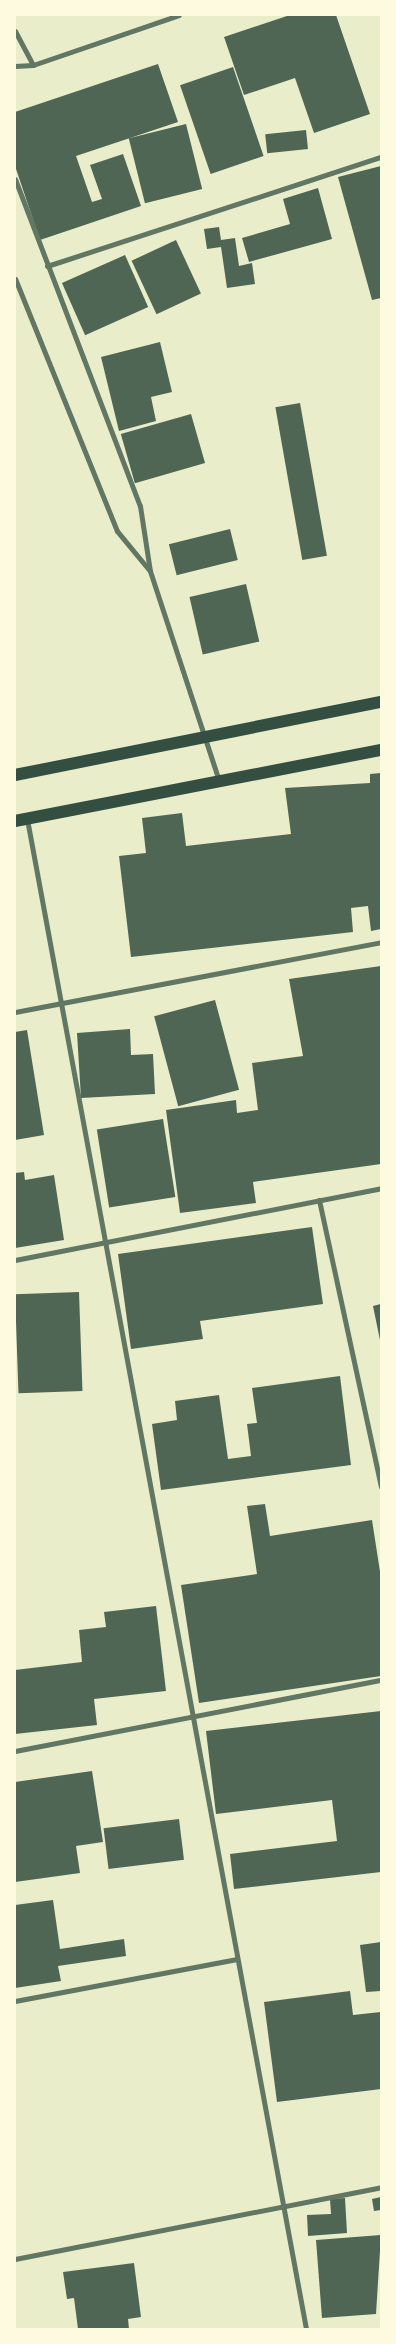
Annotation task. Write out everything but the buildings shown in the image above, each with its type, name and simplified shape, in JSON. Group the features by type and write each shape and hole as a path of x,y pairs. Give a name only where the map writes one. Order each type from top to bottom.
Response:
{"main road":[{"path":"15,775 381,702"},
{"path":"21,820 381,750"}],"street":[{"path":"15,66 33,65 179,15"},
{"path":"15,31 33,65"},
{"path":"47,266 381,157"},
{"path":"15,178 140,506 150,570 207,738 219,781"},
{"path":"15,279 117,531 150,570"},
{"path":"21,820 59,1002 306,2329"},
{"path":"15,1012 59,1002 381,942"},
{"path":"15,1260 381,1188"},
{"path":"319,1200 381,1486"},
{"path":"15,1751 191,1714 381,1680"},
{"path":"15,2001 237,1959"},
{"path":"15,2259 381,2187"}]}
